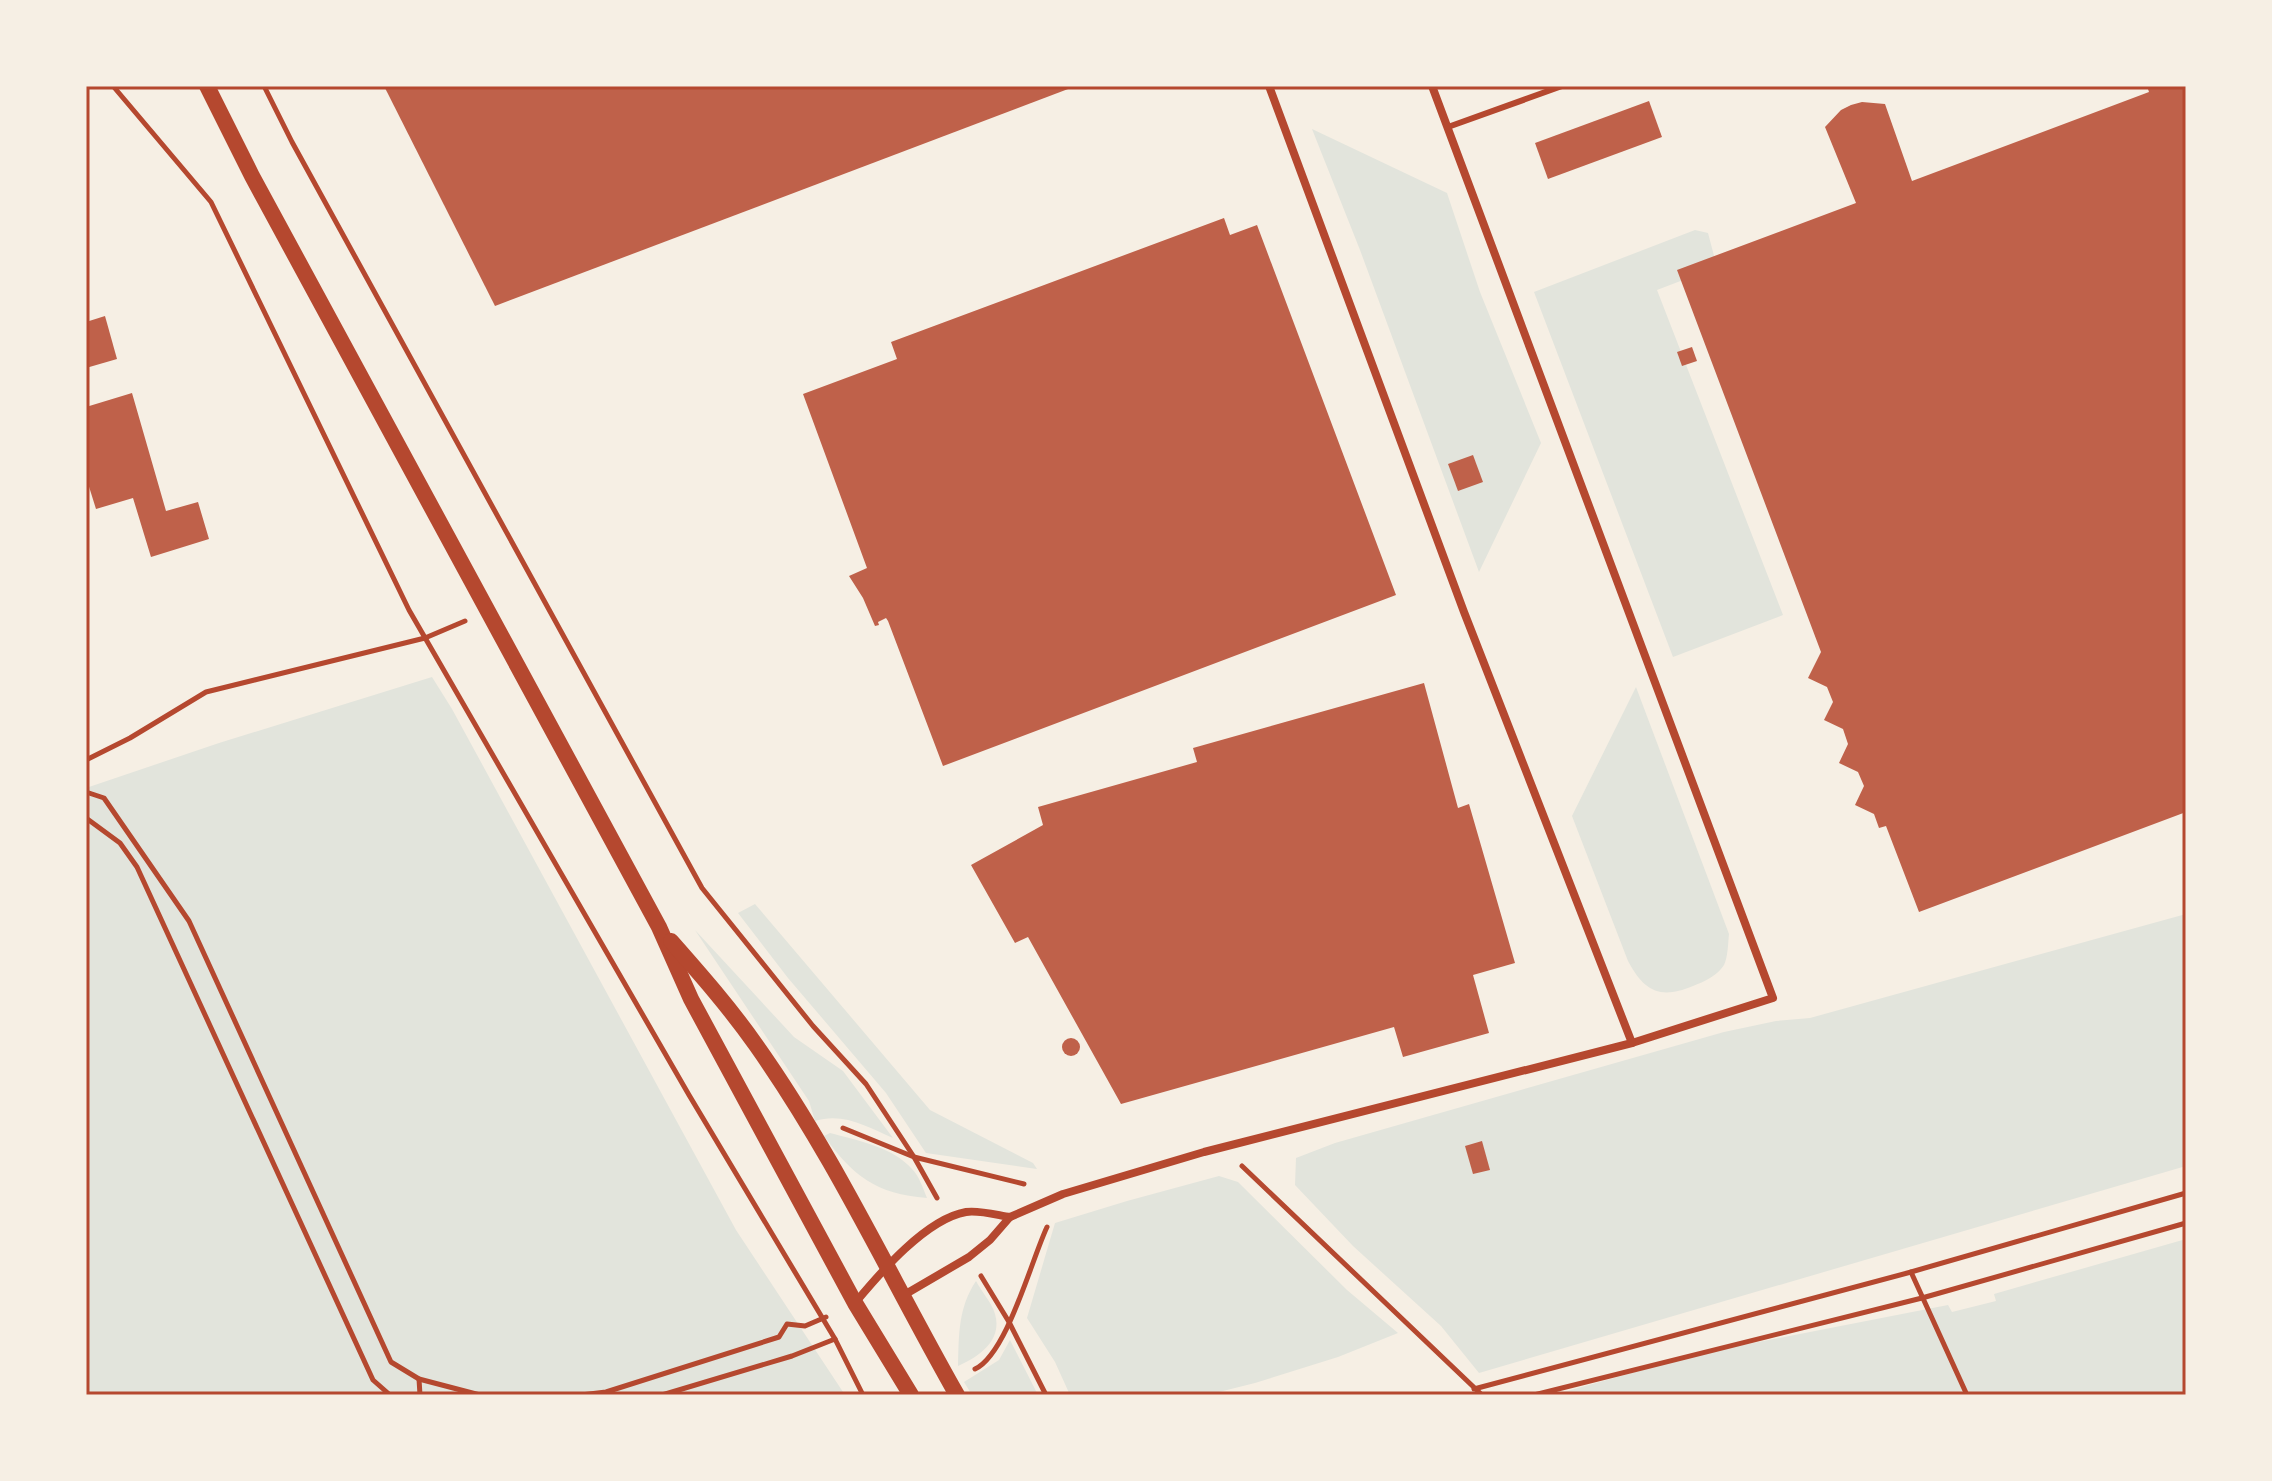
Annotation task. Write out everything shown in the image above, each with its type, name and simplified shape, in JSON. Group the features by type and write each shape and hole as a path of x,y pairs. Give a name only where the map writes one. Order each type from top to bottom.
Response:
{"main road":[{"path":"207,86 252,176 659,927 691,999 855,1303 911,1395"},
{"path":"659,927 722,998 813,1133 957,1395"}],"street":[{"path":"1269,86 1464,612 1632,1043"},
{"path":"904,1295 969,1257 990,1240 1010,1217 1063,1194 1204,1152 1632,1043 1773,998 1432,86"},
{"path":"855,1303 887,1265 914,1241 948,1218 967,1212 1010,1217"}],"lane":[{"path":"1448,127 1562,86"}],"path":[{"path":"113,86 211,202 425,638 673,1067 835,1339 863,1395"},
{"path":"264,86 702,888 813,1026 866,1084 914,1157 1063,1194 1043,1235 1009,1322 1046,1395"},
{"path":"86,760 130,738 206,692 425,638 488,611"},
{"path":"86,792 104,798 189,921 391,1362 419,1379 480,1395"},
{"path":"86,818 120,843 137,867 373,1380 390,1395"},
{"path":"1224,1149 1482,1395"},
{"path":"1474,1389 1911,1272 2186,1193"},
{"path":"1534,1395 1922,1298 2186,1223"},
{"path":"1911,1272 1967,1395"},
{"path":"581,1395 606,1392 779,1337 787,1324 805,1326 823,1319"},
{"path":"662,1395 792,1356 835,1339"},
{"path":"419,1379 420,1395"}],"shaded area":[{"path":"1312,129 1447,193 1480,292 1541,443 1479,572 1360,250"},
{"path":"1695,230 1708,233 1717,267 1657,290 1783,615 1673,657 1534,292"},
{"path":"432,677 736,1230 845,1395 86,1395 86,788"},
{"path":"1636,687 1729,934 1725,962 1718,972 1697,984 1671,992 1647,986 1628,961 1572,816"},
{"path":"755,904 930,1110 1033,1163 1037,1169 926,1153 886,1093 788,978 738,913"},
{"path":"2186,914 2186,1166 1479,1373 1441,1326 1353,1246 1295,1185 1296,1158 1335,1143 1724,1032 1776,1021 1810,1018"},
{"path":"695,930 794,1037 843,1071 893,1138 845,1120 815,1121 809,1101"},
{"path":"830,1133 874,1145 904,1161 921,1182 927,1198 893,1192 867,1180 845,1162 824,1136"},
{"path":"1219,1176 1238,1182 1347,1290 1398,1333 1338,1357 1207,1395 1070,1395 1055,1362 1027,1318 1055,1223"},
{"path":"2186,1239 2186,1395 1553,1395 1707,1352 1948,1305 1952,1312 1996,1301 1994,1294"},
{"path":"976,1281 994,1310 997,1324 987,1347 958,1366 963,1312"},
{"path":"1010,1340 1038,1395 972,1395 964,1382 999,1360"}],"building":[{"path":"384,86 1076,86 495,306"},
{"path":"2147,86 2186,86 2186,812 1919,912 1886,826 1879,828 1874,814 1855,805 1864,786 1858,772 1839,763 1848,744 1843,729 1824,720 1833,702 1827,687 1808,678 1821,652 1677,270 1856,203 1825,127 1841,110 1851,105 1862,102 1885,104 1912,181 2149,92"},
{"path":"1649,101 1662,137 1548,179 1535,143"},
{"path":"1224,218 1230,235 1257,225 1396,595 943,766 888,621 886,618 875,626 849,576 867,568 803,394 897,359 891,342"},
{"path":"105,316 117,359 86,368 86,322"},
{"path":"1692,347 1697,361 1682,366 1677,352"},
{"path":"132,393 166,511 198,502 209,539 151,557 133,498 96,509 86,477 86,407"},
{"path":"1473,455 1483,482 1458,491 1448,464"},
{"path":"1424,683 1458,808 1469,804 1515,963 1473,975 1489,1033 1403,1057 1394,1027 1121,1104 1028,937 1015,943 971,865 1043,825 1038,807 1197,762 1193,748"},
{"path":"1071,1038 1080,1047 1071,1056 1062,1047"},
{"path":"1482,1141 1490,1170 1473,1174 1465,1146"}]}
